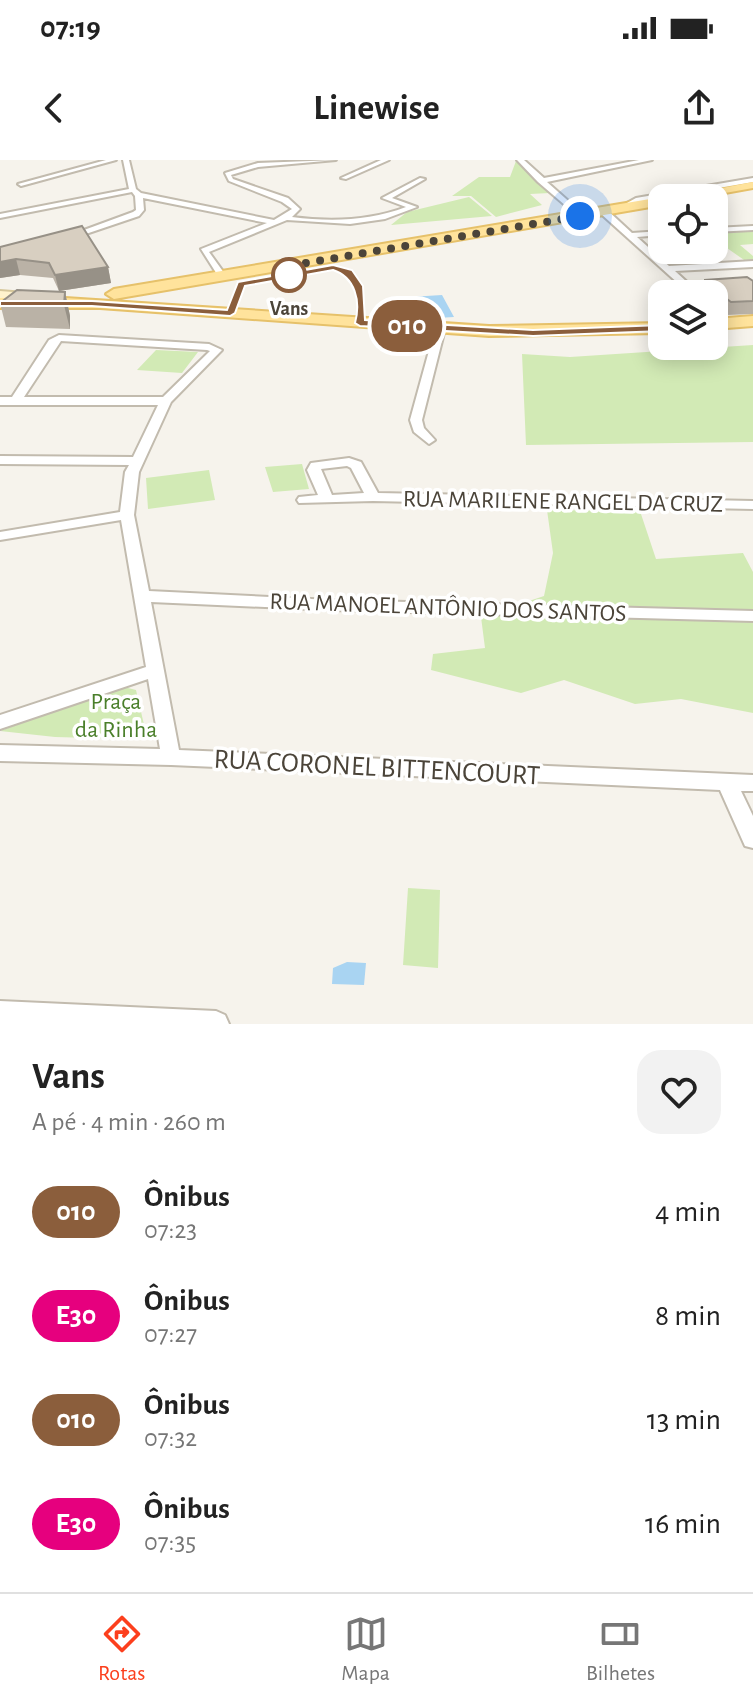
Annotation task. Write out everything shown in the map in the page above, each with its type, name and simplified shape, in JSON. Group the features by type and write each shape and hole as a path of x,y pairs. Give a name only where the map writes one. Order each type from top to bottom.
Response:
{"main road":[{"path":"728,187 753,182"},
{"path":"0,299 103,296 648,203"},
{"path":"57,298 92,304"},
{"path":"0,299 440,329 577,333 648,329"},
{"path":"728,320 753,321"}],"street":[{"path":"21,184 113,160"},
{"path":"55,242 126,219 140,210 126,160"},
{"path":"223,277 204,251 286,218 296,209 293,204 231,180 227,174 258,165 333,160"},
{"path":"344,178 386,160"},
{"path":"520,160 580,216"},
{"path":"540,181 649,160"},
{"path":"286,218 342,222 388,216 413,207 388,202 386,198 422,179"},
{"path":"633,206 631,203 636,200 753,182"},
{"path":"0,216 73,199 138,196 275,222"},
{"path":"603,211 680,280"},
{"path":"728,229 753,228"},
{"path":"630,235 648,234"},
{"path":"668,269 753,264"},
{"path":"429,440 418,429 416,420 440,329"},
{"path":"16,401 53,342 59,338 217,350 166,401 135,461 127,515 171,757"},
{"path":"0,401 166,401"},
{"path":"0,460 135,461"},
{"name":"RUA MARILENE RANGEL DA CRUZ","path":"326,497 314,470 316,466 349,462 356,465 373,497"},
{"name":"RUA MARILENE RANGEL DA CRUZ","path":"304,500 373,497 753,505"},
{"path":"0,536 127,515"},
{"name":"RUA MANOEL ANTÔNIO DOS SANTOS","path":"143,596 332,605 753,616"},
{"path":"0,722 156,670"},
{"name":"RUA CORONEL BITTENCOURT","path":"0,753 171,757 753,783"},
{"path":"727,782 753,839"},
{"path":"0,1014 216,1024"}],"green space":[{"path":"516,161 550,193 530,194 542,205 496,217 471,196 452,196 479,177 510,177"},
{"path":"469,197 492,216 391,225 407,212"},
{"path":"753,230 753,244 740,245 753,256 753,262 747,262 728,249 728,231"},
{"path":"753,345 753,442 526,445 522,354 570,357 648,352 648,360 728,360 728,347"},
{"path":"156,350 198,352 182,373 137,370"},
{"path":"302,464 309,489 273,492 265,467"},
{"path":"209,470 215,500 148,509 146,478"},
{"path":"547,510 640,511 656,559 743,553 753,572 753,713 681,699 635,704 564,680 521,693 431,670 433,654 485,648 481,617 544,596 553,553"},
{"name":"Praça da Rinha","path":"114,689 136,690 145,729 128,739 55,737 0,731"},
{"path":"408,888 440,890 438,968 403,965"}],"water":[{"path":"442,295 454,317 420,319 410,297"},
{"path":"347,962 366,963 364,985 332,984 333,968"}],"building":[{"path":"82,226 108,267 55,275 49,263 16,259 0,262 0,247"},
{"path":"747,277 753,281 753,301 731,302 728,300 728,280 705,280"},
{"path":"17,290 65,292 64,305 0,303"}],"bus line":[{"name":"010","path":"0,303 92,304 230,313 241,284 333,267 349,272 359,286 360,323 533,333 648,329"}],"place":[{"name":"Vans","path":"289,275"}],"route":[{"path":"289,275 277,268 580,216"}]}
